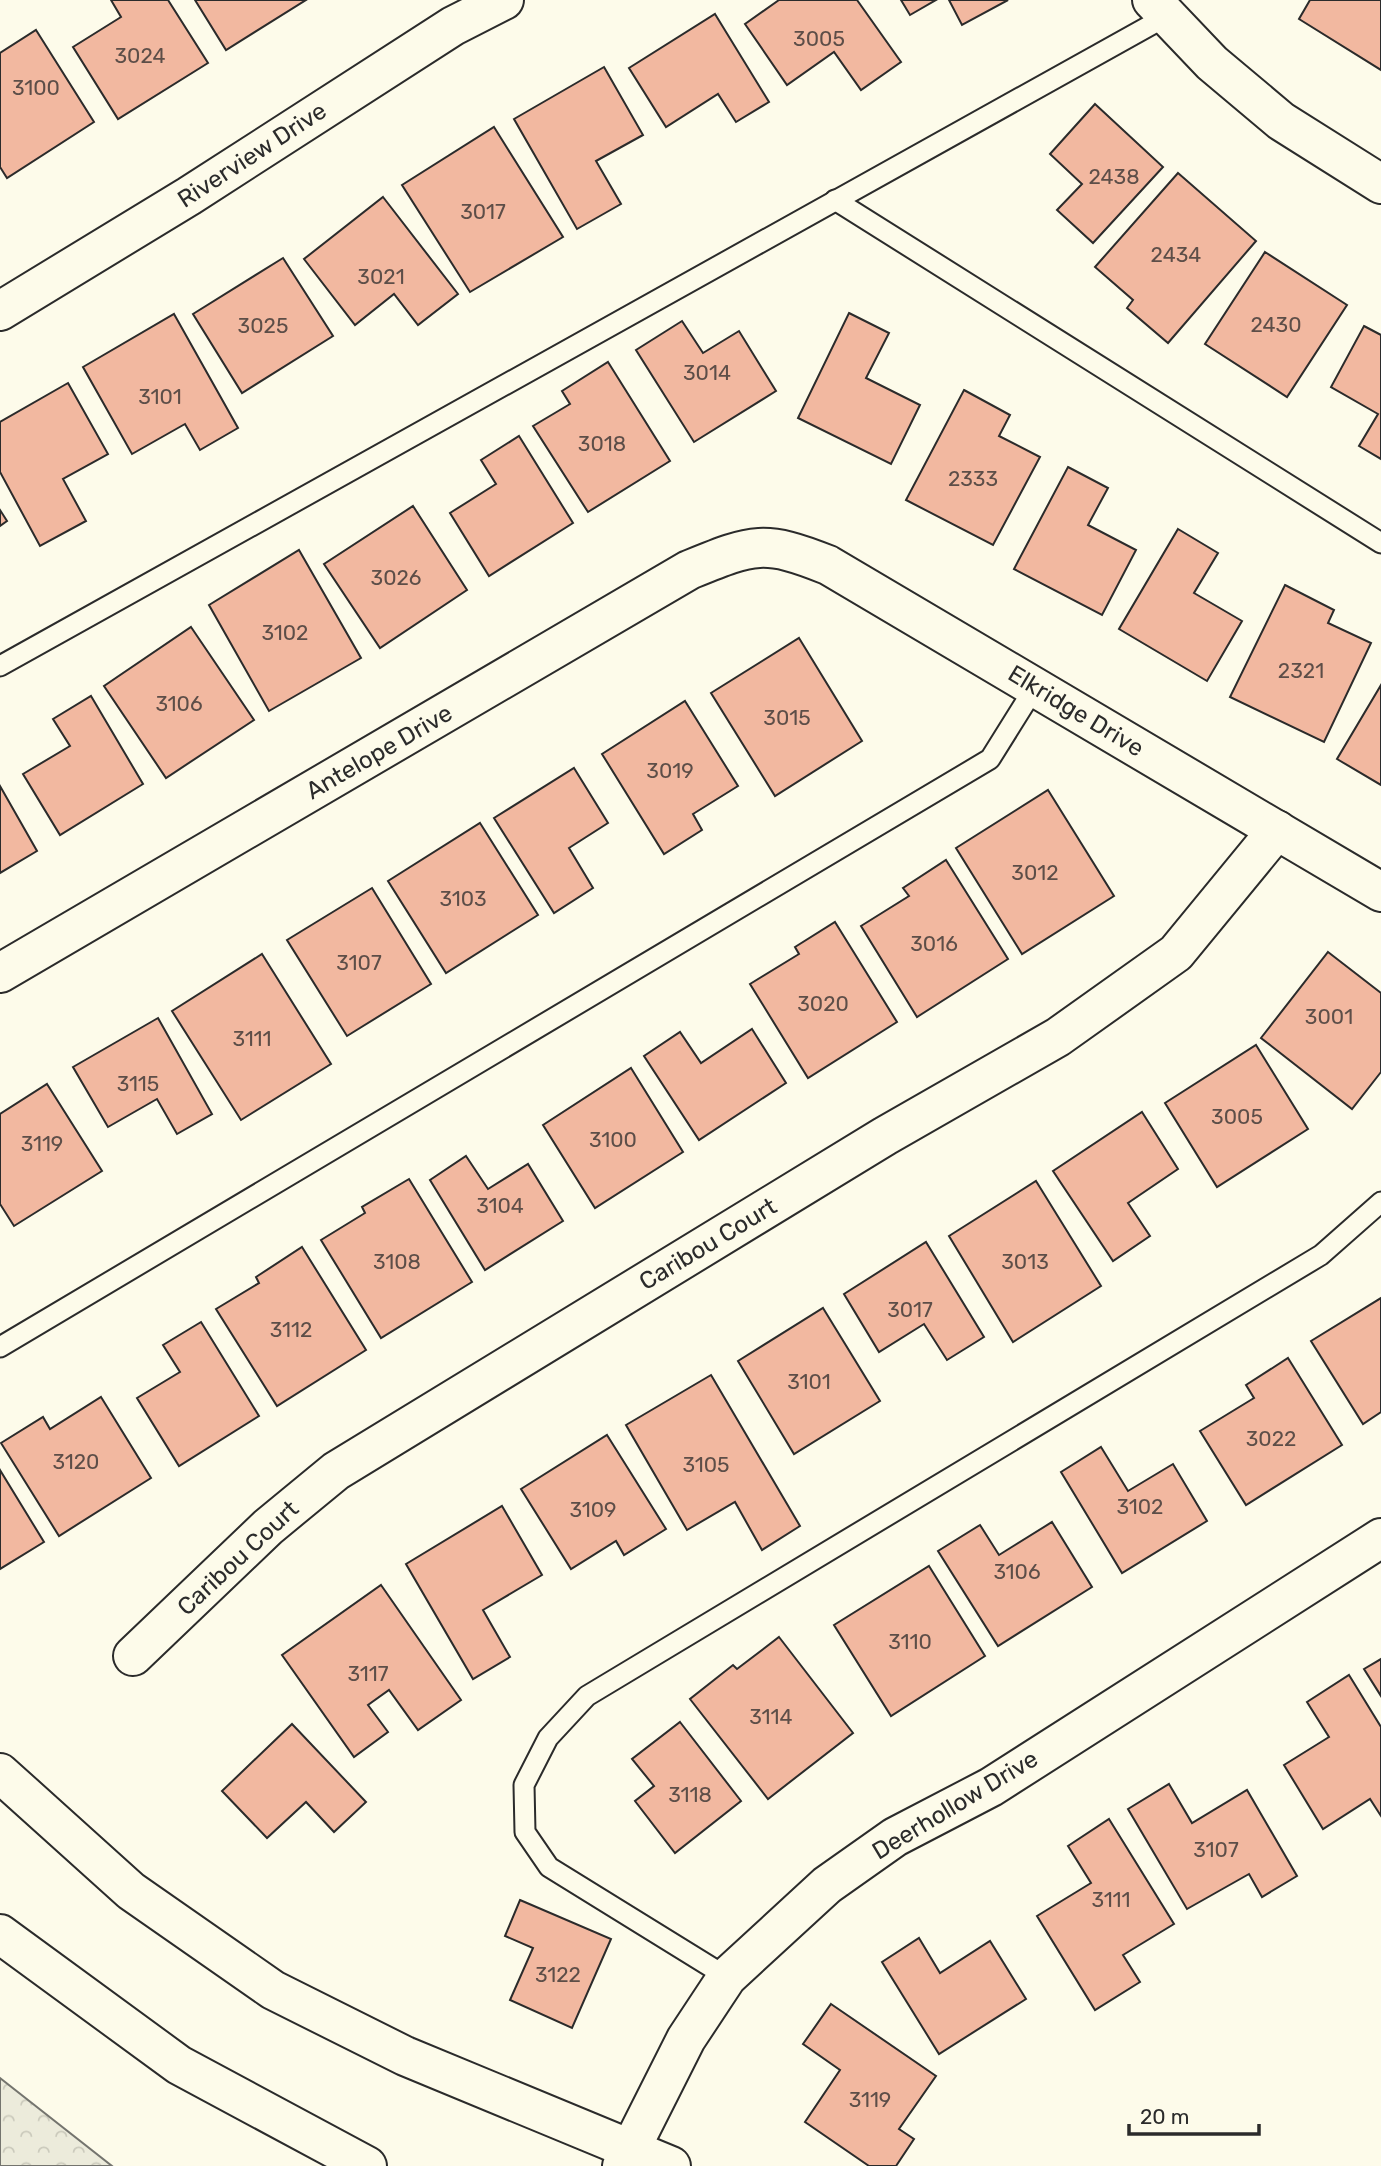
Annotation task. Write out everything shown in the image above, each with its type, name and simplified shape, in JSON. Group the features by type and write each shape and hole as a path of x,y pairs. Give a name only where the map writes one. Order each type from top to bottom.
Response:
{"street":[{"name":"Riverview Drive","path":"0,311 189,196 445,13 504,0"},
{"path":"1160,8 1212,63 1281,121 1381,184"},
{"name":"Elkridge Drive","path":"764,546 792,551 828,565 1381,892"},
{"name":"Antelope Drive","path":"0,973 689,570 732,553 764,546"},
{"name":"Caribou Court","path":"132,1656 268,1527 336,1471 873,1143 1058,1038 1176,953 1277,830"},
{"name":"Deerhollow Drive","path":"626,2157 687,2039 727,1977 827,1885 895,1837 991,1787 1381,1538"},
{"path":"0,1773 131,1891 273,1990 405,2056 626,2157 671,2166"},
{"path":"0,1934 179,2065 367,2166"}],"lane":[{"path":"0,666 835,200 1160,8"},
{"path":"835,200 1381,543"},
{"path":"0,1347 990,759 1035,687"},
{"path":"727,1977 549,1867 525,1832 524,1820 524,1784 548,1738 587,1696 1321,1255 1381,1202"}],"green space":[{"path":"0,2078 112,2166 0,2166"}],"building":[{"path":"111,0 168,0 208,63 118,119 73,47 121,17"},
{"path":"195,0 306,0 226,50"},
{"path":"779,0 857,0 901,62 861,90 834,52 787,85 745,24"},
{"path":"901,0 936,0 910,15"},
{"path":"949,0 1008,0 962,25"},
{"path":"1310,0 1381,0 1381,70 1299,19"},
{"path":"715,14 769,102 736,122 718,94 666,127 629,68"},
{"path":"36,30 94,122 7,178 0,167 0,53"},
{"path":"604,67 643,135 596,161 621,204 577,229 514,119"},
{"path":"1095,104 1163,167 1093,243 1057,210 1082,184 1050,154"},
{"path":"494,127 563,237 470,292 402,185"},
{"path":"1178,173 1256,241 1168,343 1127,308 1133,300 1095,267"},
{"path":"383,197 458,294 418,325 394,294 355,325 304,259"},
{"path":"1265,252 1347,305 1287,397 1205,344"},
{"path":"283,258 333,336 242,393 193,314"},
{"path":"849,313 889,333 866,378 920,405 891,464 798,418"},
{"path":"174,314 238,428 200,450 185,424 132,454 83,367"},
{"path":"682,321 703,353 739,331 776,391 694,442 636,350"},
{"path":"1364,326 1381,335 1381,459 1359,446 1378,414 1331,387"},
{"path":"608,362 670,461 588,512 533,426 570,404 562,391"},
{"path":"68,383 108,454 63,479 86,521 40,546 0,472 0,422"},
{"path":"964,390 1010,415 999,436 1040,457 993,545 906,500"},
{"path":"519,436 573,523 489,576 450,513 496,484 481,460"},
{"path":"1068,467 1108,488 1088,525 1136,550 1102,615 1014,569"},
{"path":"413,506 467,590 380,648 324,564"},
{"path":"0,510 7,521 0,526"},
{"path":"1178,529 1218,553 1194,593 1242,621 1207,681 1119,629"},
{"path":"299,550 361,658 269,711 209,605"},
{"path":"1285,585 1334,610 1328,623 1371,643 1324,742 1230,697"},
{"path":"191,627 254,720 166,778 104,686"},
{"path":"799,638 862,741 775,796 711,693"},
{"path":"1381,685 1381,785 1337,759"},
{"path":"91,696 143,784 60,835 23,774 70,746 53,719"},
{"path":"685,701 738,786 693,814 702,830 664,854 602,754"},
{"path":"574,768 608,823 569,848 593,888 554,913 494,818"},
{"path":"0,786 37,851 0,873"},
{"path":"1048,790 1114,896 1022,954 956,848"},
{"path":"480,823 538,915 446,973 388,881"},
{"path":"946,860 1008,959 917,1017 861,926 909,896 903,888"},
{"path":"372,888 431,984 347,1036 287,940"},
{"path":"835,922 897,1022 808,1078 750,984 799,954 795,947"},
{"path":"1328,952 1381,993 1381,1072 1352,1109 1261,1038"},
{"path":"262,954 331,1064 241,1120 172,1011"},
{"path":"158,1018 212,1114 177,1134 157,1099 108,1127 73,1067"},
{"path":"752,1029 786,1083 699,1140 644,1056 680,1032 701,1063"},
{"path":"1256,1045 1308,1129 1217,1187 1165,1103"},
{"path":"631,1068 683,1152 595,1208 543,1125"},
{"path":"47,1084 102,1171 14,1226 0,1204 0,1114"},
{"path":"1142,1112 1178,1169 1128,1203 1150,1236 1113,1261 1053,1171"},
{"path":"466,1156 488,1189 528,1164 563,1221 485,1270 430,1180"},
{"path":"409,1179 472,1282 381,1338 321,1240 365,1213 362,1207"},
{"path":"1036,1181 1101,1286 1013,1342 949,1236"},
{"path":"926,1242 984,1337 947,1360 924,1324 879,1352 844,1294"},
{"path":"302,1247 366,1350 277,1406 216,1309 259,1283 256,1277"},
{"path":"1381,1298 1381,1412 1363,1424 1311,1341"},
{"path":"823,1308 880,1401 794,1454 738,1361"},
{"path":"201,1322 259,1416 179,1466 137,1398 180,1372 163,1345"},
{"path":"1288,1358 1342,1445 1246,1505 1200,1431 1254,1398 1246,1385"},
{"path":"711,1375 800,1526 762,1550 735,1502 687,1530 626,1425"},
{"path":"101,1397 151,1478 59,1536 1,1443 43,1417 50,1429"},
{"path":"607,1435 666,1529 624,1555 616,1541 571,1569 521,1489"},
{"path":"1101,1447 1128,1491 1173,1464 1207,1521 1122,1573 1061,1472"},
{"path":"0,1470 44,1542 0,1569"},
{"path":"502,1506 542,1575 483,1610 510,1657 473,1679 406,1564"},
{"path":"1052,1522 1092,1587 998,1646 938,1551 980,1525 999,1555"},
{"path":"929,1566 985,1656 891,1716 834,1625"},
{"path":"381,1585 461,1700 418,1730 389,1690 368,1705 388,1732 354,1757 282,1655"},
{"path":"779,1637 853,1733 768,1799 690,1699 733,1665 737,1669"},
{"path":"1381,1659 1381,1696 1364,1669"},
{"path":"1349,1675 1381,1727 1381,1816 1370,1799 1323,1829 1284,1765 1329,1737 1307,1702"},
{"path":"680,1722 741,1801 675,1853 635,1801 654,1786 632,1759"},
{"path":"292,1724 366,1802 334,1832 306,1802 267,1838 222,1791"},
{"path":"1169,1784 1192,1823 1247,1790 1297,1876 1262,1897 1249,1874 1187,1909 1128,1809"},
{"path":"1109,1819 1174,1924 1123,1955 1140,1982 1095,2010 1037,1916 1091,1883 1068,1846"},
{"path":"520,1900 611,1939 572,2028 510,2000 533,1948 505,1936"},
{"path":"919,1938 940,1973 990,1941 1026,1999 939,2054 882,1962"},
{"path":"831,2004 936,2076 899,2129 914,2139 896,2166 869,2166 805,2122 840,2070 803,2044"}]}
